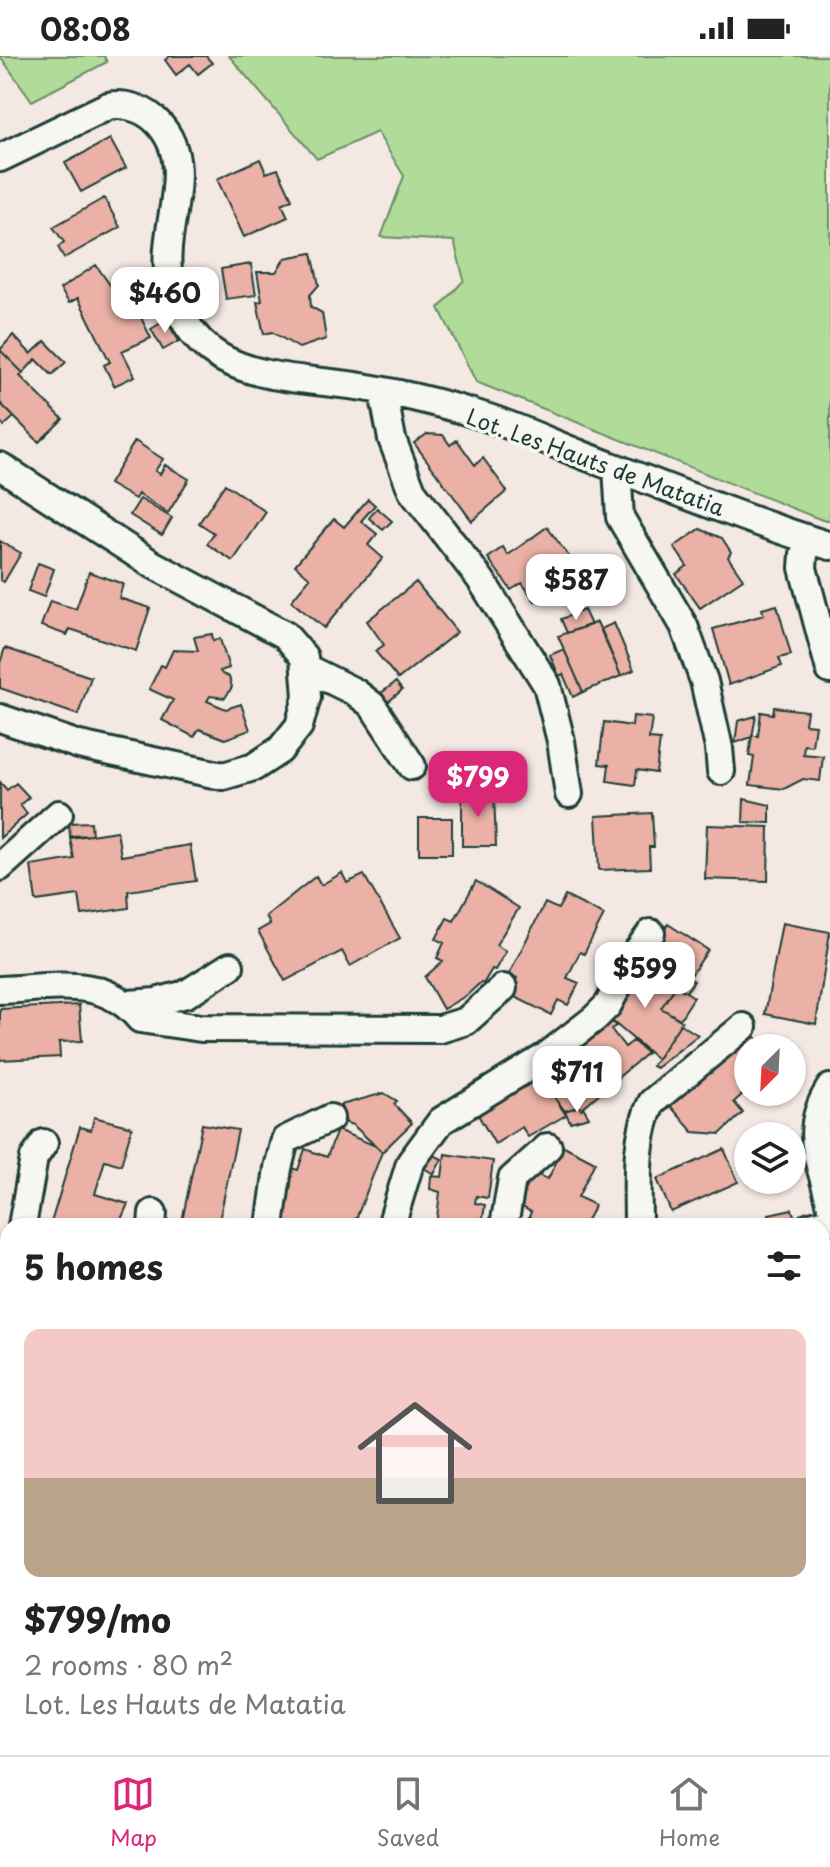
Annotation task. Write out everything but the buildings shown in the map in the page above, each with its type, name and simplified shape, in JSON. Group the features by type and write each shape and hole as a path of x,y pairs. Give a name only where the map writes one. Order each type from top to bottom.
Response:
{"street":[{"name":"Lot. Les Hauts de Matatia","path":"0,158 108,106 118,104 147,113 169,133 176,152 168,277 177,310 189,328 222,358 285,378 352,385 480,415 820,543"},
{"path":"383,392 392,439 412,491 481,580 547,685 561,741 569,794"},
{"path":"0,466 152,564 275,628 304,657 307,697 299,726 280,750 264,762 223,776 79,745 0,718"},
{"path":"617,468 620,517 684,626 704,681 721,771"},
{"path":"820,543 804,554 803,568 830,670"},
{"path":"306,668 355,692 372,705 412,766"},
{"path":"0,867 59,814"},
{"path":"393,1218 410,1163 441,1121 545,1057 595,1018 608,1005 635,954 651,933"},
{"path":"128,1004 156,1002 186,994 230,966"},
{"path":"0,990 87,987 108,992 128,1004 140,1019 201,1028 426,1030 466,1021 503,988"},
{"path":"638,1218 639,1162 647,1113 652,1102 743,1027"},
{"path":"830,1088 817,1107 815,1144 830,1202"},
{"path":"271,1218 285,1140 330,1118"},
{"path":"23,1218 34,1158 44,1143"},
{"path":"505,1218 512,1179 548,1147"}],"green space":[{"path":"0,56 104,56 107,62 32,101"},
{"path":"229,56 830,56 830,520 822,520 476,382 439,308 464,280 454,241 381,237 404,176 377,132 317,159"}]}
